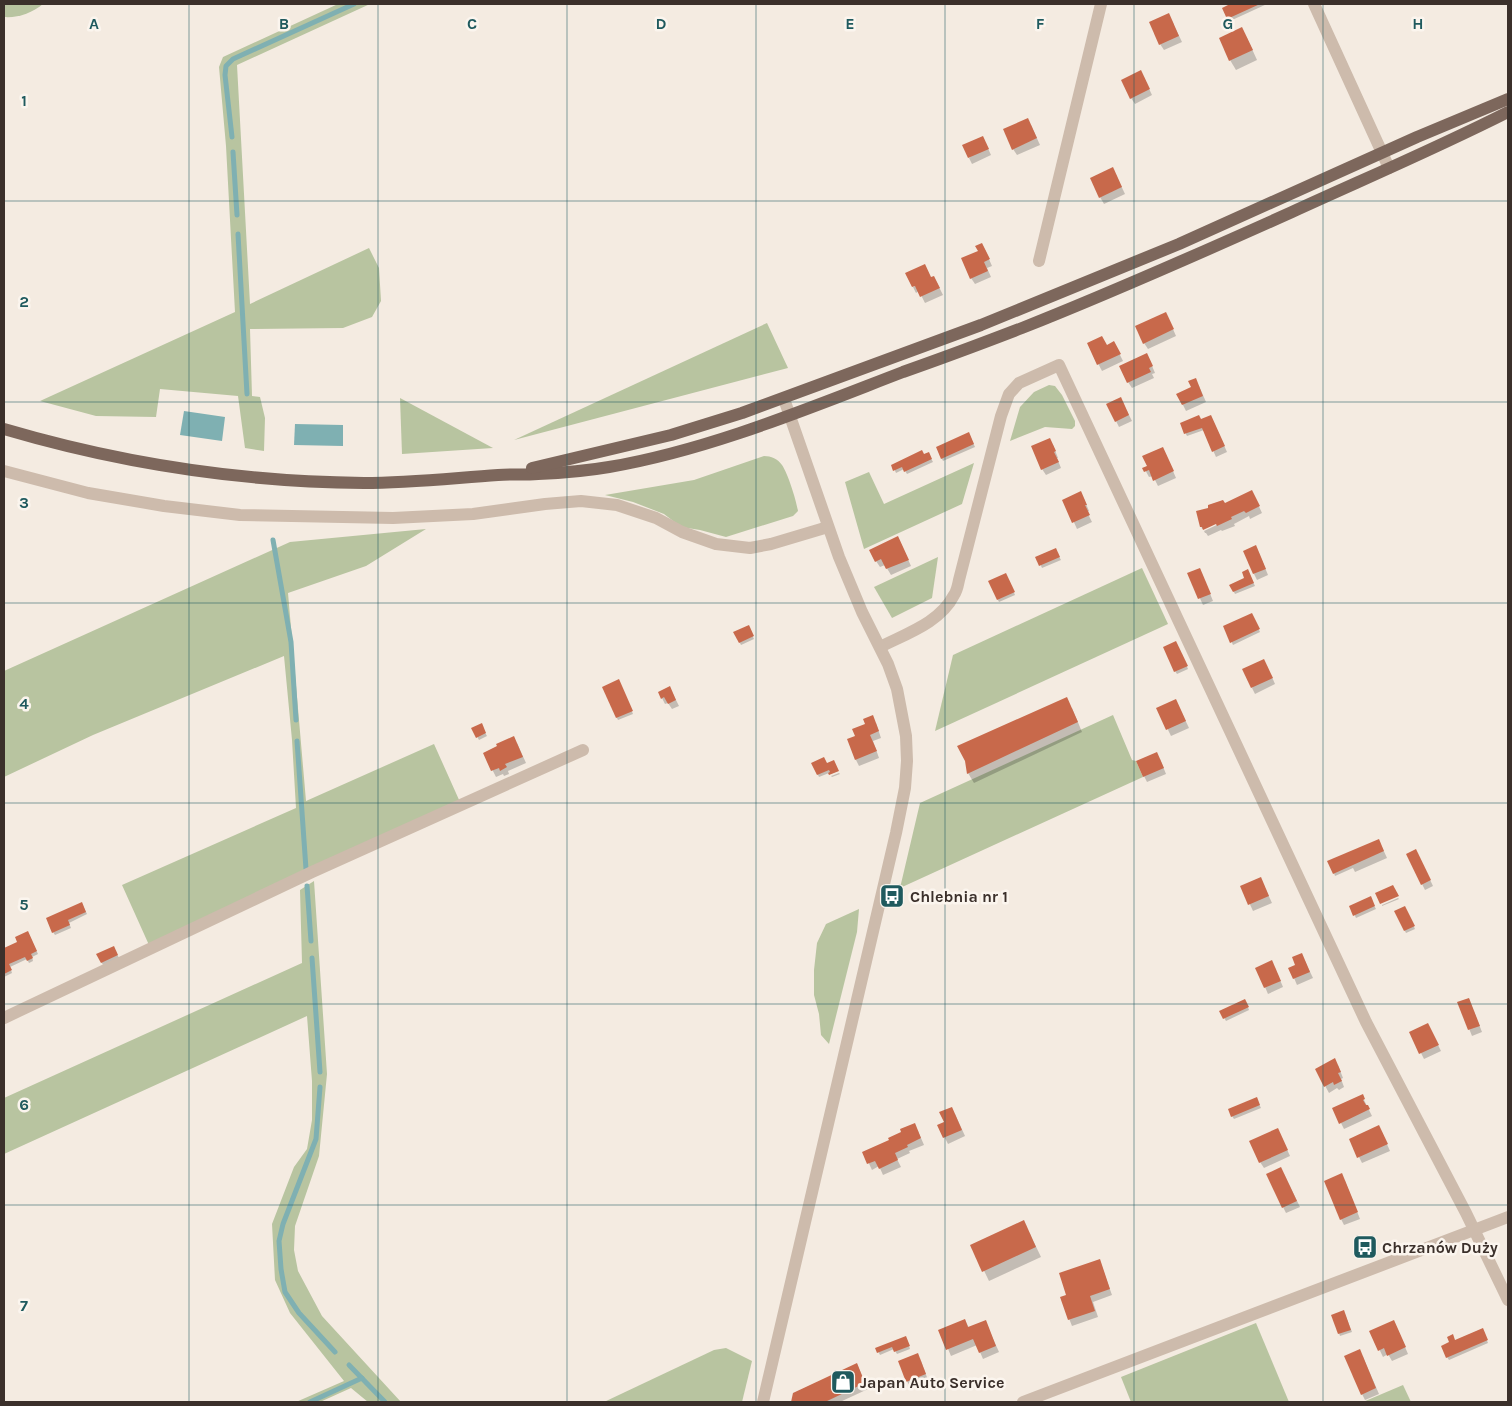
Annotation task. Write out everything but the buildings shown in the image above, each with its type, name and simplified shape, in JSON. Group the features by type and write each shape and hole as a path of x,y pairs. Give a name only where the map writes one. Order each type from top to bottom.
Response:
{"main road":[{"path":"503,474 541,467 671,435 784,399 982,325 1122,268 1508,99"},
{"path":"4,429 82,451 121,459 194,471 288,481 365,483 434,480 503,474 572,472 636,462 718,439 790,415 1032,324 1179,262 1389,168 1508,112"}],"street":[{"path":"1039,261 1101,4"},
{"path":"1318,5 1389,168"},
{"path":"880,647 930,620 946,607 954,595 1001,416 1009,394 1019,383 1059,365 1366,1022 1474,1230 1508,1300"},
{"path":"763,1402 882,894 905,788 907,761 906,736 897,689 880,647 862,612 828,527 784,399"},
{"path":"4,471 88,493 164,506 240,515 393,518 473,514 582,501 617,505 656,518 682,532 716,544 750,548 772,544 828,527"},
{"path":"4,1018 312,872 583,750"},
{"path":"1023,1402 1508,1218"}],"green space":[{"path":"4,4 43,4 25,14 4,17"},
{"path":"338,4 370,4 237,65 250,304 369,248 379,268 381,301 372,317 343,328 250,329 252,396 260,397 265,418 264,451 245,448 238,396 160,389 156,417 96,416 40,401 235,312 226,146 219,67 223,57"},
{"path":"767,323 788,368 514,440"},
{"path":"1049,385 1055,386 1062,395 1075,421 1075,426 1072,429 1045,427 1010,441 1020,407 1034,392"},
{"path":"400,398 493,448 402,454"},
{"path":"764,456 774,458 782,465 787,474 798,511 793,516 726,537 681,527 664,514 633,502 605,495 694,480"},
{"path":"974,463 962,504 864,549 845,482 869,472 884,504"},
{"path":"426,529 366,566 288,593 306,801 434,744 460,802 149,945 122,885 296,808 284,656 93,735 4,777 4,671 290,542"},
{"path":"938,557 932,598 892,618 874,587"},
{"path":"1142,568 1168,624 935,731 953,655"},
{"path":"1113,715 1132,760 1136,761 1143,777 900,888 920,803"},
{"path":"314,881 327,1074 319,1156 295,1226 294,1250 298,1271 322,1316 401,1402 368,1402 351,1388 320,1402 296,1402 344,1381 290,1313 275,1280 272,1224 294,1167 307,1149 312,1120 312,1081 307,1016 4,1154 4,1098 302,963 300,890"},
{"path":"859,909 857,932 829,1044 821,1035 819,1014 814,995 817,943 826,924"},
{"path":"1256,1323 1289,1402 1131,1402 1121,1377"},
{"path":"726,1348 752,1361 742,1402 604,1402 714,1350"},
{"path":"1403,1385 1411,1402 1363,1402"}],"water":[{"path":"184,411 225,417 222,441 180,435"},
{"path":"295,424 343,425 343,446 294,445"}],"waterway":[{"path":"232,137 225,75 226,66 233,59 354,4"},
{"path":"233,152 237,215"},
{"path":"238,234 247,394"},
{"path":"273,540 291,642 296,720"},
{"path":"297,741 306,869"},
{"path":"307,886 311,941"},
{"path":"312,958 320,1072"},
{"path":"320,1087 316,1139 283,1224 279,1241 285,1292 299,1313 335,1352"},
{"path":"349,1365 385,1402"},
{"path":"310,1402 362,1378"}],"place":[{"name":"Chlebnia nr 1","path":"892,896"},
{"name":"Chrzanów Duży","path":"1365,1247"},
{"name":"Japan Auto Service","path":"843,1382"}]}
